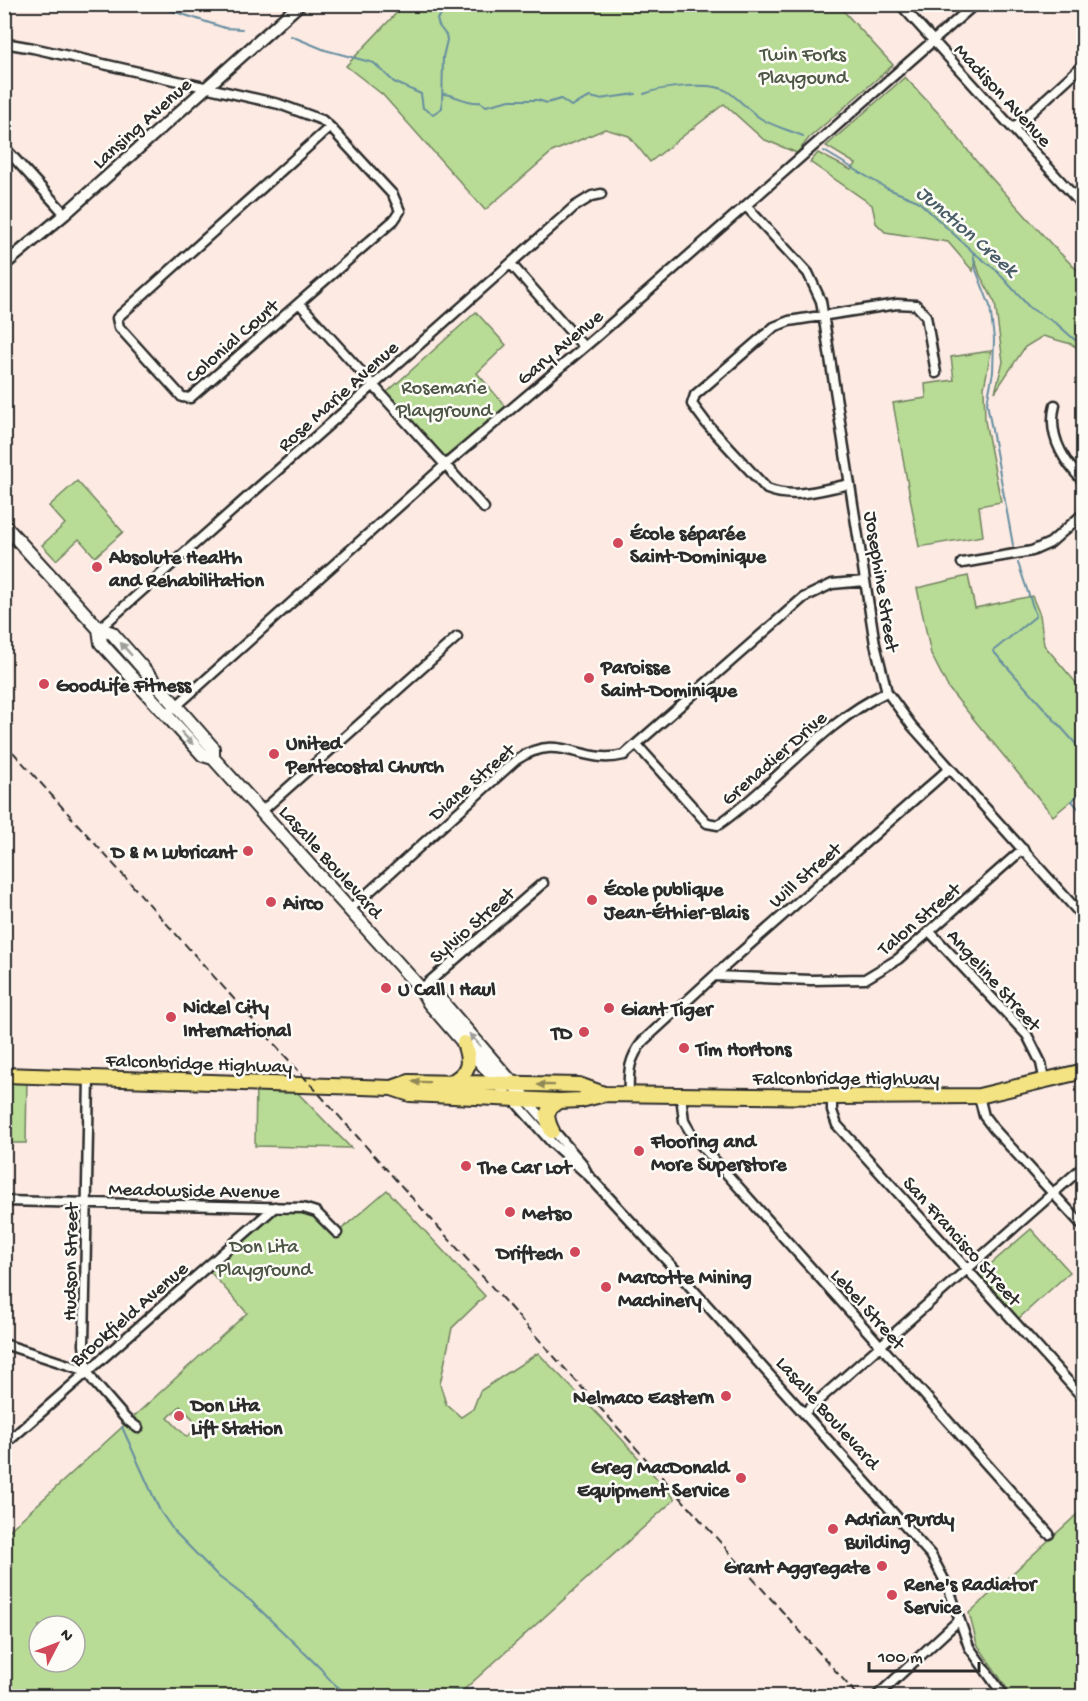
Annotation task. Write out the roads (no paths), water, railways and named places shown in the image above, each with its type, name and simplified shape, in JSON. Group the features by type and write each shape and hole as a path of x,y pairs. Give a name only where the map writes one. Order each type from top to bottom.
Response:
{"main road":[{"name":"Lasalle Boulevard","path":"4,525 99,629 112,633 213,748 213,758"},
{"name":"Lasalle Boulevard","path":"99,629 101,643 203,755 213,758 262,811 421,989 429,1004 508,1088"},
{"name":"Lasalle Boulevard","path":"421,989 437,996 508,1088"},
{"path":"450,1083 466,1070 468,1059 464,1043"},
{"name":"Falconbridge Highway","path":"392,1088 409,1082 450,1083 508,1088 526,1099 559,1101 581,1100 605,1094 979,1096 1045,1082 1083,1071"},
{"name":"Falconbridge Highway","path":"4,1075 392,1088 410,1094 579,1085 605,1094"},
{"path":"552,1131 546,1116 551,1106 559,1101"}],"street":[{"name":"Lansing Avenue","path":"4,265 65,214 300,4"},
{"name":"Madison Avenue","path":"900,4 1083,207"},
{"name":"Gary Avenue","path":"166,715 445,465 584,347 975,4"},
{"path":"4,44 33,48 279,104 322,120 330,127"},
{"path":"1014,128 1083,64"},
{"name":"Colonial Court","path":"330,127 393,195 400,211 394,220 190,398 182,397 119,327 117,318 330,127"},
{"path":"4,147 65,214"},
{"name":"Rose Marie Avenue","path":"99,629 574,207 591,196 602,194"},
{"name":"Josephine Street","path":"746,206 808,273 821,301 875,644 887,692 912,726 1083,918"},
{"path":"511,264 584,347"},
{"path":"299,303 484,508"},
{"path":"850,484 794,495 780,494 767,489 692,404 695,395 774,327 789,321 897,304 916,305 926,316 936,373"},
{"path":"1055,405 1053,426 1061,454 1083,482"},
{"path":"962,563 1032,551 1050,543 1083,513"},
{"name":"Diane Street","path":"349,910 516,760 530,751 544,747 563,748 594,757 611,758 624,755 803,598 832,584 865,581"},
{"path":"262,811 458,637"},
{"name":"Grenadier Drive","path":"637,745 707,823 718,825 740,810 840,720 887,692"},
{"name":"Will Street","path":"629,1094 628,1078 633,1053 644,1041 714,976 950,768"},
{"name":"Talon Street","path":"714,976 811,980 865,979 898,960 1023,849"},
{"name":"Sylvio Street","path":"421,989 543,883"},
{"name":"Angeline Street","path":"930,932 1027,1035 1041,1063 1045,1082"},
{"name":"Hudson Street","path":"87,1371 84,1345 89,1077"},
{"name":"Lasalle Boulevard","path":"508,1088 552,1143 590,1177 931,1556 944,1578 969,1647 1004,1696"},
{"name":"Lebel Street","path":"681,1095 684,1120 692,1135 1049,1534"},
{"path":"979,1096 984,1116 1083,1227"},
{"name":"San Francisco Street","path":"832,1097 832,1111 837,1125 1083,1399"},
{"name":"Lasalle Boulevard","path":"526,1099 581,1162 590,1177"},
{"path":"804,1413 1083,1166"},
{"name":"Meadowside Avenue","path":"4,1201 310,1209 322,1217 337,1233"},
{"name":"Brookfield Avenue","path":"4,1446 275,1207"},
{"path":"4,1344 87,1371 126,1419 138,1428"},
{"path":"877,1696 958,1620"}],"waterway":[{"name":"Junction Creek","path":"151,4 225,28 242,29"},
{"name":"Junction Creek","path":"291,36 325,50 374,63 394,82 421,94 423,108 433,114 442,108 443,57 447,40 437,19 446,12 480,4"},
{"name":"Junction Creek","path":"644,94 686,86 720,88 765,121 803,136"},
{"name":"Junction Creek","path":"444,94 471,102 480,102 486,106 510,100 538,100 547,103 561,99 571,106 590,97 599,99 636,94"},
{"name":"Junction Creek","path":"824,151 886,188 918,201 996,270 1030,308 1057,324 1075,340 1084,342"},
{"path":"973,252 976,270 990,306 994,339 993,372 987,403 1013,545"},
{"name":"Junction Creek","path":"1018,563 1036,616 993,651 1084,753"},
{"name":"Junction Creek","path":"1084,787 1072,801 1084,815"},
{"path":"122,1427 160,1511 174,1531 219,1577 251,1601 332,1682 340,1689 355,1696"},
{"path":"422,1696 473,1689 498,1696"},
{"path":"369,1696 375,1696"}],"railway":[{"path":"4,742 858,1696"}],"place":[{"name":"École séparée Saint-Dominique","path":"618,543"},
{"name":"Absolute Health and Rehabilitation","path":"97,567"},
{"name":"Paroisse Saint-Dominique","path":"589,678"},
{"name":"GoodLife Fitness","path":"44,684"},
{"name":"United Pentecostal Church","path":"274,754"},
{"name":"D & M Lubricant","path":"248,851"},
{"name":"École publique Jean-Éthier-Blais","path":"592,900"},
{"name":"Airco","path":"271,902"},
{"name":"U Call I Haul","path":"386,988"},
{"name":"Giant Tiger","path":"609,1008"},
{"name":"Nickel City International","path":"171,1017"},
{"name":"TD","path":"584,1032"},
{"name":"Tim Hortons","path":"684,1048"},
{"name":"Flooring and More Superstore","path":"639,1151"},
{"name":"The Car Lot","path":"466,1166"},
{"name":"Metso","path":"510,1212"},
{"name":"Driftech","path":"575,1252"},
{"name":"Marcotte Mining Machinery","path":"606,1287"},
{"name":"Nelmaco Eastern","path":"726,1396"},
{"name":"Don Lita Lift Station","path":"179,1416"},
{"name":"Greg MacDonald Equipment Service","path":"741,1478"},
{"name":"Adrian Purdy Building","path":"833,1529"},
{"name":"Grant Aggregate","path":"882,1566"},
{"name":"Rene's Radiator Service","path":"892,1595"}],"park label":[{"name":"Twin Forks Playgound","path":"803,64"},
{"name":"Rosemarie Playground","path":"444,398"},
{"name":"Don Lita Playground","path":"264,1256"}]}
